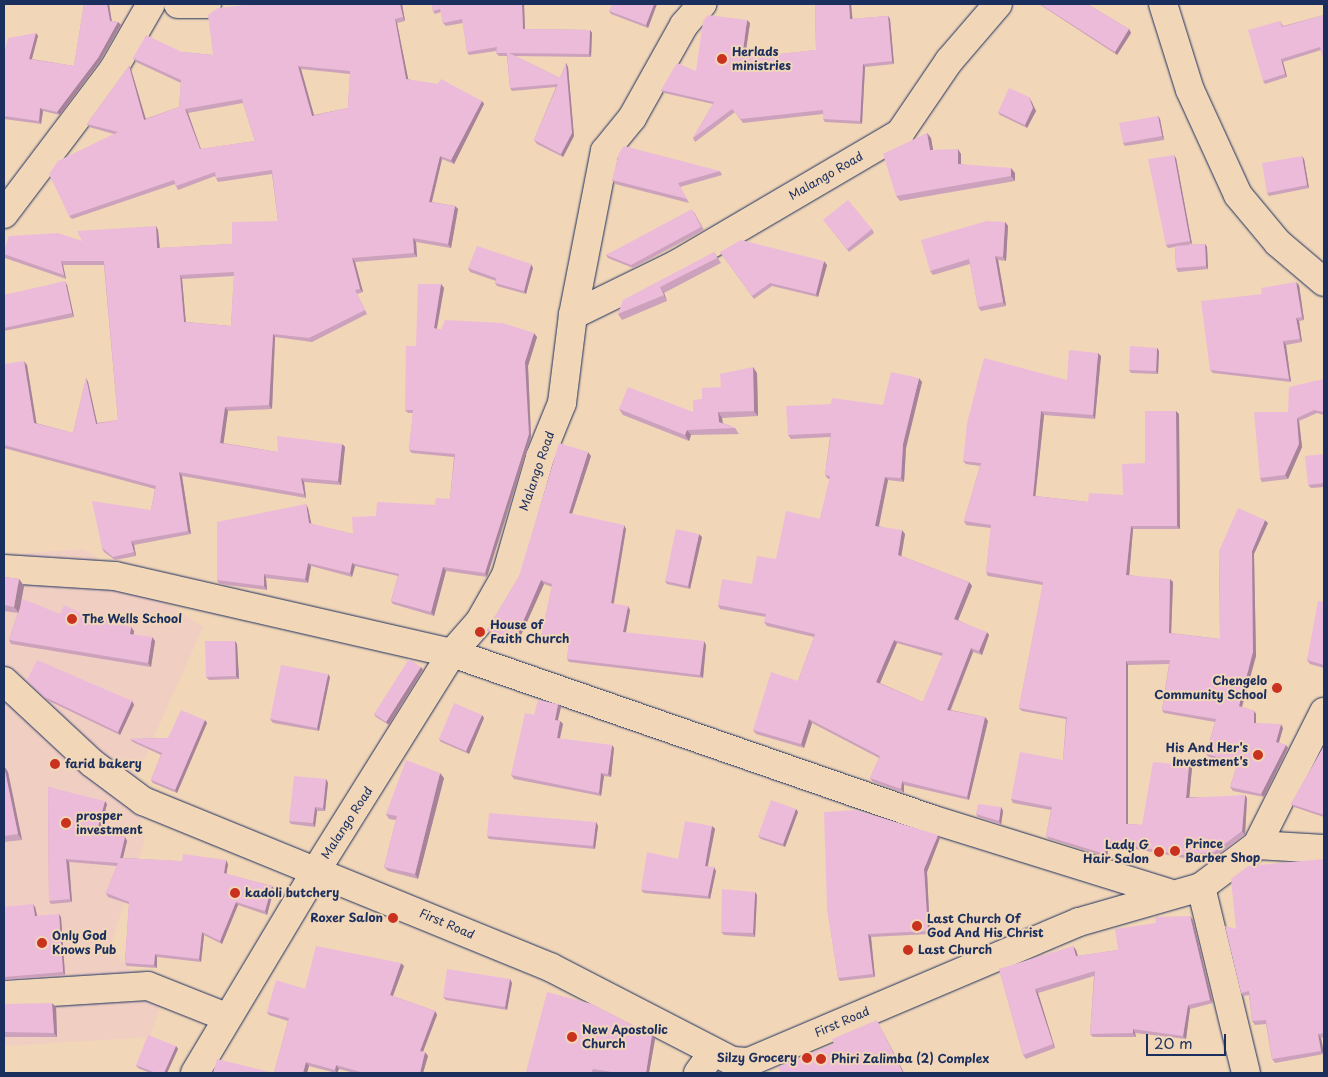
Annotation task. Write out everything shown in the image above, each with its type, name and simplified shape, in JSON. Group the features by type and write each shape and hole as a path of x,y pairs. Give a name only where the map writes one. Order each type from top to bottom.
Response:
{"street":[{"path":"4,214 113,70 151,4"},
{"path":"178,4 207,4"},
{"path":"573,315 605,151 632,118 684,25 702,4"},
{"name":"Malango Road","path":"195,1073 226,1018 317,869 452,654 466,642 506,574 540,456 562,403 573,315 677,264 900,134 949,61 998,4"},
{"path":"1163,4 1190,90 1238,195 1278,243 1324,282"},
{"path":"4,570 115,576 452,654 931,819 1168,893"},
{"name":"First Road","path":"4,681 92,764 143,802 317,869 550,967 705,1063 749,1062 1079,922 1168,893 1201,887"},
{"path":"1246,1073 1201,887 1257,845 1324,712"},
{"path":"1257,845 1324,849"},
{"path":"4,995 148,986 226,1018"}],"shaded area":[{"path":"84,549 203,627 133,784 145,840 110,947 161,1003 150,1037 4,1046 4,555"}],"building":[{"path":"84,4 107,4 110,21 118,22 98,58 57,112 40,108 39,121 4,116 4,53 8,38 36,33 29,59 74,66"},
{"path":"254,4 400,4 403,17 395,19 406,79 438,84 441,79 482,101 451,160 440,156 429,202 455,206 448,244 413,238 414,253 352,258 360,289 355,290 365,310 309,338 273,334 269,405 225,407 220,443 278,452 277,436 342,444 338,481 301,478 304,494 179,472 188,531 131,541 134,552 113,557 102,548 92,501 151,510 156,486 4,445 4,364 24,361 34,423 73,433 86,378 96,424 118,420 104,261 61,261 64,275 4,254 4,251 9,236 58,233 82,241 77,231 156,226 157,248 232,244 232,222 278,221 272,170 216,178 215,172 176,186 174,180 69,216 49,174 58,161 118,132 87,124 129,66 144,120 179,107 181,80 133,58 146,35 182,52 213,55 208,15 218,8","holes":["298,66 350,71 348,108 312,116","242,99 255,141 200,149 185,109","234,272 231,326 184,322 180,275"]},
{"path":"432,4 522,4 523,29 590,30 589,54 509,53 560,78 566,63 572,133 561,154 534,140 558,84 510,88 507,53 496,53 497,47 467,52 462,19 443,23 440,9 433,11"},
{"path":"612,4 654,4 646,25 609,11"},
{"path":"815,4 849,4 850,19 888,16 892,61 863,64 860,121 823,119 823,110 741,119 732,109 693,138 714,102 661,90 677,63 696,71 703,21 708,15 747,20 742,58 816,50"},
{"path":"1040,4 1087,4 1129,29 1115,52"},
{"path":"1324,15 1324,58 1320,47 1281,59 1285,74 1263,81 1248,30 1280,21 1282,27"},
{"path":"1009,88 1029,97 1033,108 1025,125 998,112"},
{"path":"1158,116 1162,136 1123,143 1119,123"},
{"path":"927,133 930,150 958,149 958,164 1011,168 1011,176 896,196 883,154"},
{"path":"624,146 720,171 678,183 687,199 612,180 619,153"},
{"path":"1174,155 1190,241 1166,245 1148,159"},
{"path":"1302,156 1307,185 1267,193 1262,163"},
{"path":"848,200 872,229 847,249 823,220"},
{"path":"692,209 701,227 631,265 606,255"},
{"path":"987,221 1005,222 1003,257 995,256 1003,302 978,307 969,259 930,271 921,240"},
{"path":"741,240 824,261 816,294 770,283 752,296 720,252"},
{"path":"1205,244 1206,266 1176,268 1175,246"},
{"path":"477,246 531,264 524,291 495,283 496,278 468,268"},
{"path":"714,252 717,258 660,287 664,295 618,314 623,300"},
{"path":"65,281 72,313 4,328 4,295"},
{"path":"1296,282 1302,317 1296,318 1300,339 1283,341 1289,379 1210,370 1201,301 1262,294 1261,288"},
{"path":"418,284 441,284 434,328 441,330 445,320 503,323 534,333 525,362 529,434 485,573 443,567 431,612 391,601 399,574 352,563 350,573 308,563 305,579 264,574 264,586 217,580 217,522 306,504 309,523 353,534 352,517 376,516 377,502 435,505 436,498 450,499 455,454 409,450 413,410 405,410 406,346 416,346"},
{"path":"1130,346 1157,348 1156,371 1129,370"},
{"path":"1069,350 1098,353 1093,415 1041,411 1033,496 1088,502 1089,493 1123,495 1122,464 1145,463 1145,411 1176,411 1177,526 1131,526 1126,575 1170,579 1169,633 1220,639 1219,551 1238,508 1265,520 1252,551 1253,652 1239,706 1254,711 1254,723 1281,724 1276,742 1286,745 1261,794 1230,787 1238,762 1206,754 1216,719 1162,710 1170,660 1126,661 1126,824 1142,825 1153,762 1189,765 1186,798 1245,795 1242,831 1214,852 1181,855 1107,841 1105,854 1046,836 1052,807 1011,799 1020,752 1063,760 1067,717 1019,708 1043,582 986,572 991,525 964,521 981,463 963,461 967,423 984,358 1067,380"},
{"path":"753,367 754,411 718,412 719,422 735,428 687,430 685,435 619,409 628,387 693,412 693,400 702,399 702,388 721,387 720,374"},
{"path":"891,372 919,378 903,444 901,478 885,477 875,526 902,530 898,555 969,582 954,619 987,632 979,651 971,648 947,710 985,717 967,797 902,781 901,789 870,778 880,756 809,719 801,744 753,730 771,672 798,681 815,634 764,622 766,614 718,605 722,579 752,584 757,556 776,559 786,511 820,519 830,476 825,475 831,433 788,435 786,406 831,404 832,398 883,405","holes":["894,640 943,653 923,702 876,682"]},
{"path":"1323,379 1324,412 1314,410 1297,418 1299,444 1285,475 1260,478 1254,412 1288,412 1289,387"},
{"path":"559,443 588,452 569,513 624,525 611,603 628,606 623,632 704,641 700,675 567,659 569,641 541,637 552,584 541,580 515,640 487,630 519,576"},
{"path":"1324,454 1324,483 1308,485 1305,456"},
{"path":"676,529 699,534 688,586 665,581"},
{"path":"4,577 19,579 14,607 4,605"},
{"path":"23,599 60,614 64,605 93,619 95,616 131,627 130,634 152,637 148,663 9,640"},
{"path":"1318,601 1324,602 1324,665 1307,660"},
{"path":"205,641 235,641 236,676 206,677"},
{"path":"409,659 421,667 386,722 374,714"},
{"path":"37,660 132,701 118,732 45,697 27,680"},
{"path":"281,665 328,674 317,728 270,719"},
{"path":"538,700 558,704 555,720 560,721 557,738 612,745 608,774 601,773 599,793 511,775 525,713 534,715"},
{"path":"454,703 482,715 466,751 439,739"},
{"path":"181,710 205,720 175,790 151,780 162,753 130,739 168,738"},
{"path":"1324,746 1324,815 1291,804"},
{"path":"406,760 440,773 415,874 384,867 397,816 386,814"},
{"path":"4,766 18,834 4,836"},
{"path":"294,776 326,779 323,808 315,807 313,823 289,821"},
{"path":"48,787 105,801 97,831 125,837 120,858 182,861 183,854 226,860 224,873 272,886 265,911 236,902 220,941 202,932 199,959 155,954 154,965 125,963 129,902 106,893 118,863 66,859 70,899 49,901"},
{"path":"771,800 796,809 783,844 758,836"},
{"path":"978,804 1001,807 999,821 976,814"},
{"path":"856,810 938,835 924,869 928,931 868,934 873,974 838,978 827,907 824,812"},
{"path":"489,813 596,822 593,846 487,836"},
{"path":"685,821 712,826 705,866 714,867 708,896 641,890 647,852 678,859"},
{"path":"1324,859 1324,1033 1318,1034 1321,1051 1272,1059 1266,1020 1252,1021 1249,991 1241,993 1225,926 1236,929 1231,879 1248,866"},
{"path":"722,889 755,892 753,933 721,932"},
{"path":"33,904 35,916 59,914 63,972 4,977 4,907"},
{"path":"1190,916 1210,1000 1188,1005 1183,1036 1133,1029 1133,1033 1090,1034 1095,971 1035,989 1053,1044 1023,1055 999,969 1073,946 1076,956 1118,950 1115,929 1156,923 1155,917"},
{"path":"316,946 401,963 390,995 435,1011 420,1051 425,1052 420,1073 364,1073 336,1065 335,1070 306,1062 303,1073 274,1073 289,1018 267,1012 276,980 305,989"},
{"path":"447,969 510,979 505,1007 443,997"},
{"name":"New Apostolic Church","path":"547,992 592,1004 652,1035 646,1073 618,1073 593,1069 591,1073 526,1072"},
{"path":"52,1003 54,1033 4,1032 4,1004"},
{"path":"877,1020 903,1073 781,1073 778,1067 834,1044 832,1039"},
{"path":"148,1035 176,1046 164,1073 156,1073 136,1065"},
{"path":"217,1059 274,1073 213,1073"}],"place":[{"name":"Herlads ministries","path":"722,59"},
{"name":"The Wells School","path":"72,619"},
{"name":"House of Faith Church","path":"480,632"},
{"name":"Chengelo Community School","path":"1277,688"},
{"name":"His And Her's Investment's","path":"1258,755"},
{"name":"farid bakery","path":"55,764"},
{"name":"prosper investment","path":"66,823"},
{"name":"Prince Barber Shop","path":"1175,851"},
{"name":"Lady G Hair Salon","path":"1159,852"},
{"name":"kadoli butchery","path":"235,893"},
{"name":"Roxer Salon","path":"393,918"},
{"name":"Last Church Of God And His Christ","path":"917,926"},
{"name":"Only God Knows Pub","path":"42,943"},
{"name":"Last Church","path":"908,950"},
{"name":"New Apostolic Church","path":"572,1037"},
{"name":"Silzy Grocery","path":"807,1058"},
{"name":"Phiri Zalimba (2) Complex","path":"821,1059"}]}
